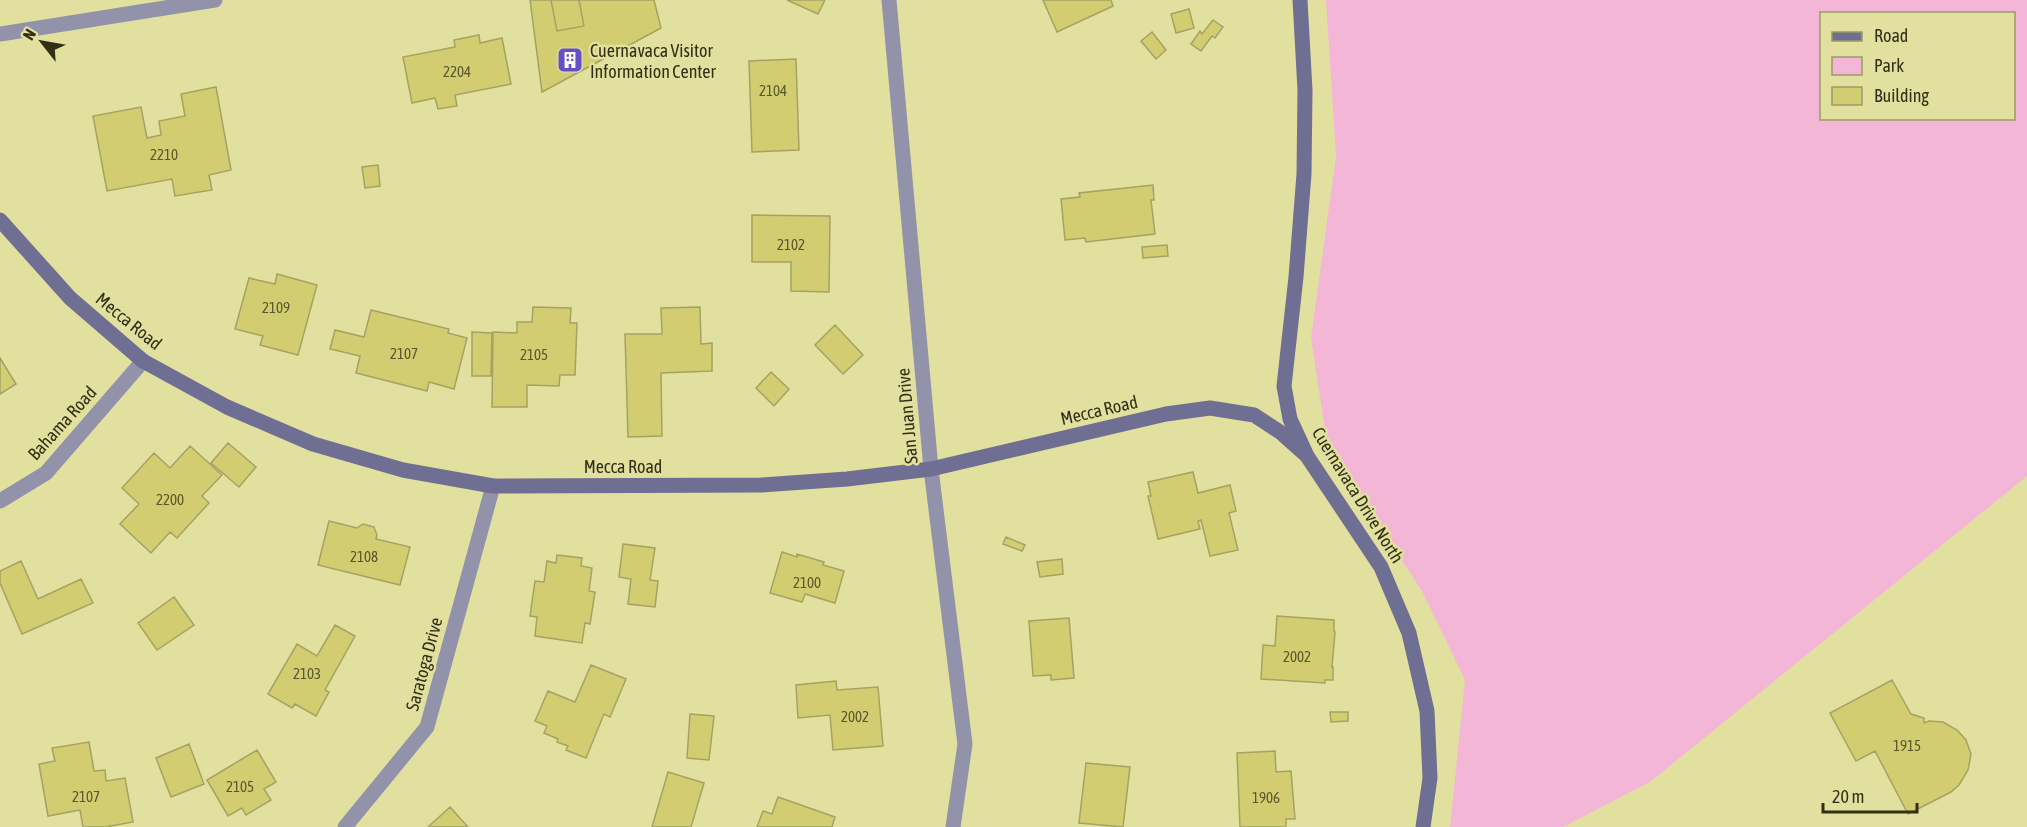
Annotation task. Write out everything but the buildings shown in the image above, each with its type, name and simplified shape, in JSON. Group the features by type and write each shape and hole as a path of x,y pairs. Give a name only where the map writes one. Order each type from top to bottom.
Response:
{"street":[{"path":"0,34 214,0"},
{"name":"San Juan Drive","path":"889,0 931,469 965,744 952,827"},
{"name":"Cuernavaca Drive North","path":"1300,0 1305,90 1304,174 1284,386 1290,419 1307,456 1381,567 1410,633 1426,711 1430,778 1423,827"},
{"name":"Mecca Road","path":"0,220 70,298 143,361 228,407 313,444 403,470 493,486 761,485 847,479 931,469 1166,414 1210,408 1254,415 1280,432 1307,456"},
{"name":"Bahama Road","path":"0,501 46,473 143,361"},
{"name":"Saratoga Drive","path":"345,827 427,727 493,486"}],"green space":[{"path":"1326,0 2027,0 2027,476 1650,782 1563,827 1450,827 1465,680 1423,593 1327,443 1311,338 1336,156"}],"place":[{"name":"Cuernavaca Visitor Information Center","path":"570,60"}]}
